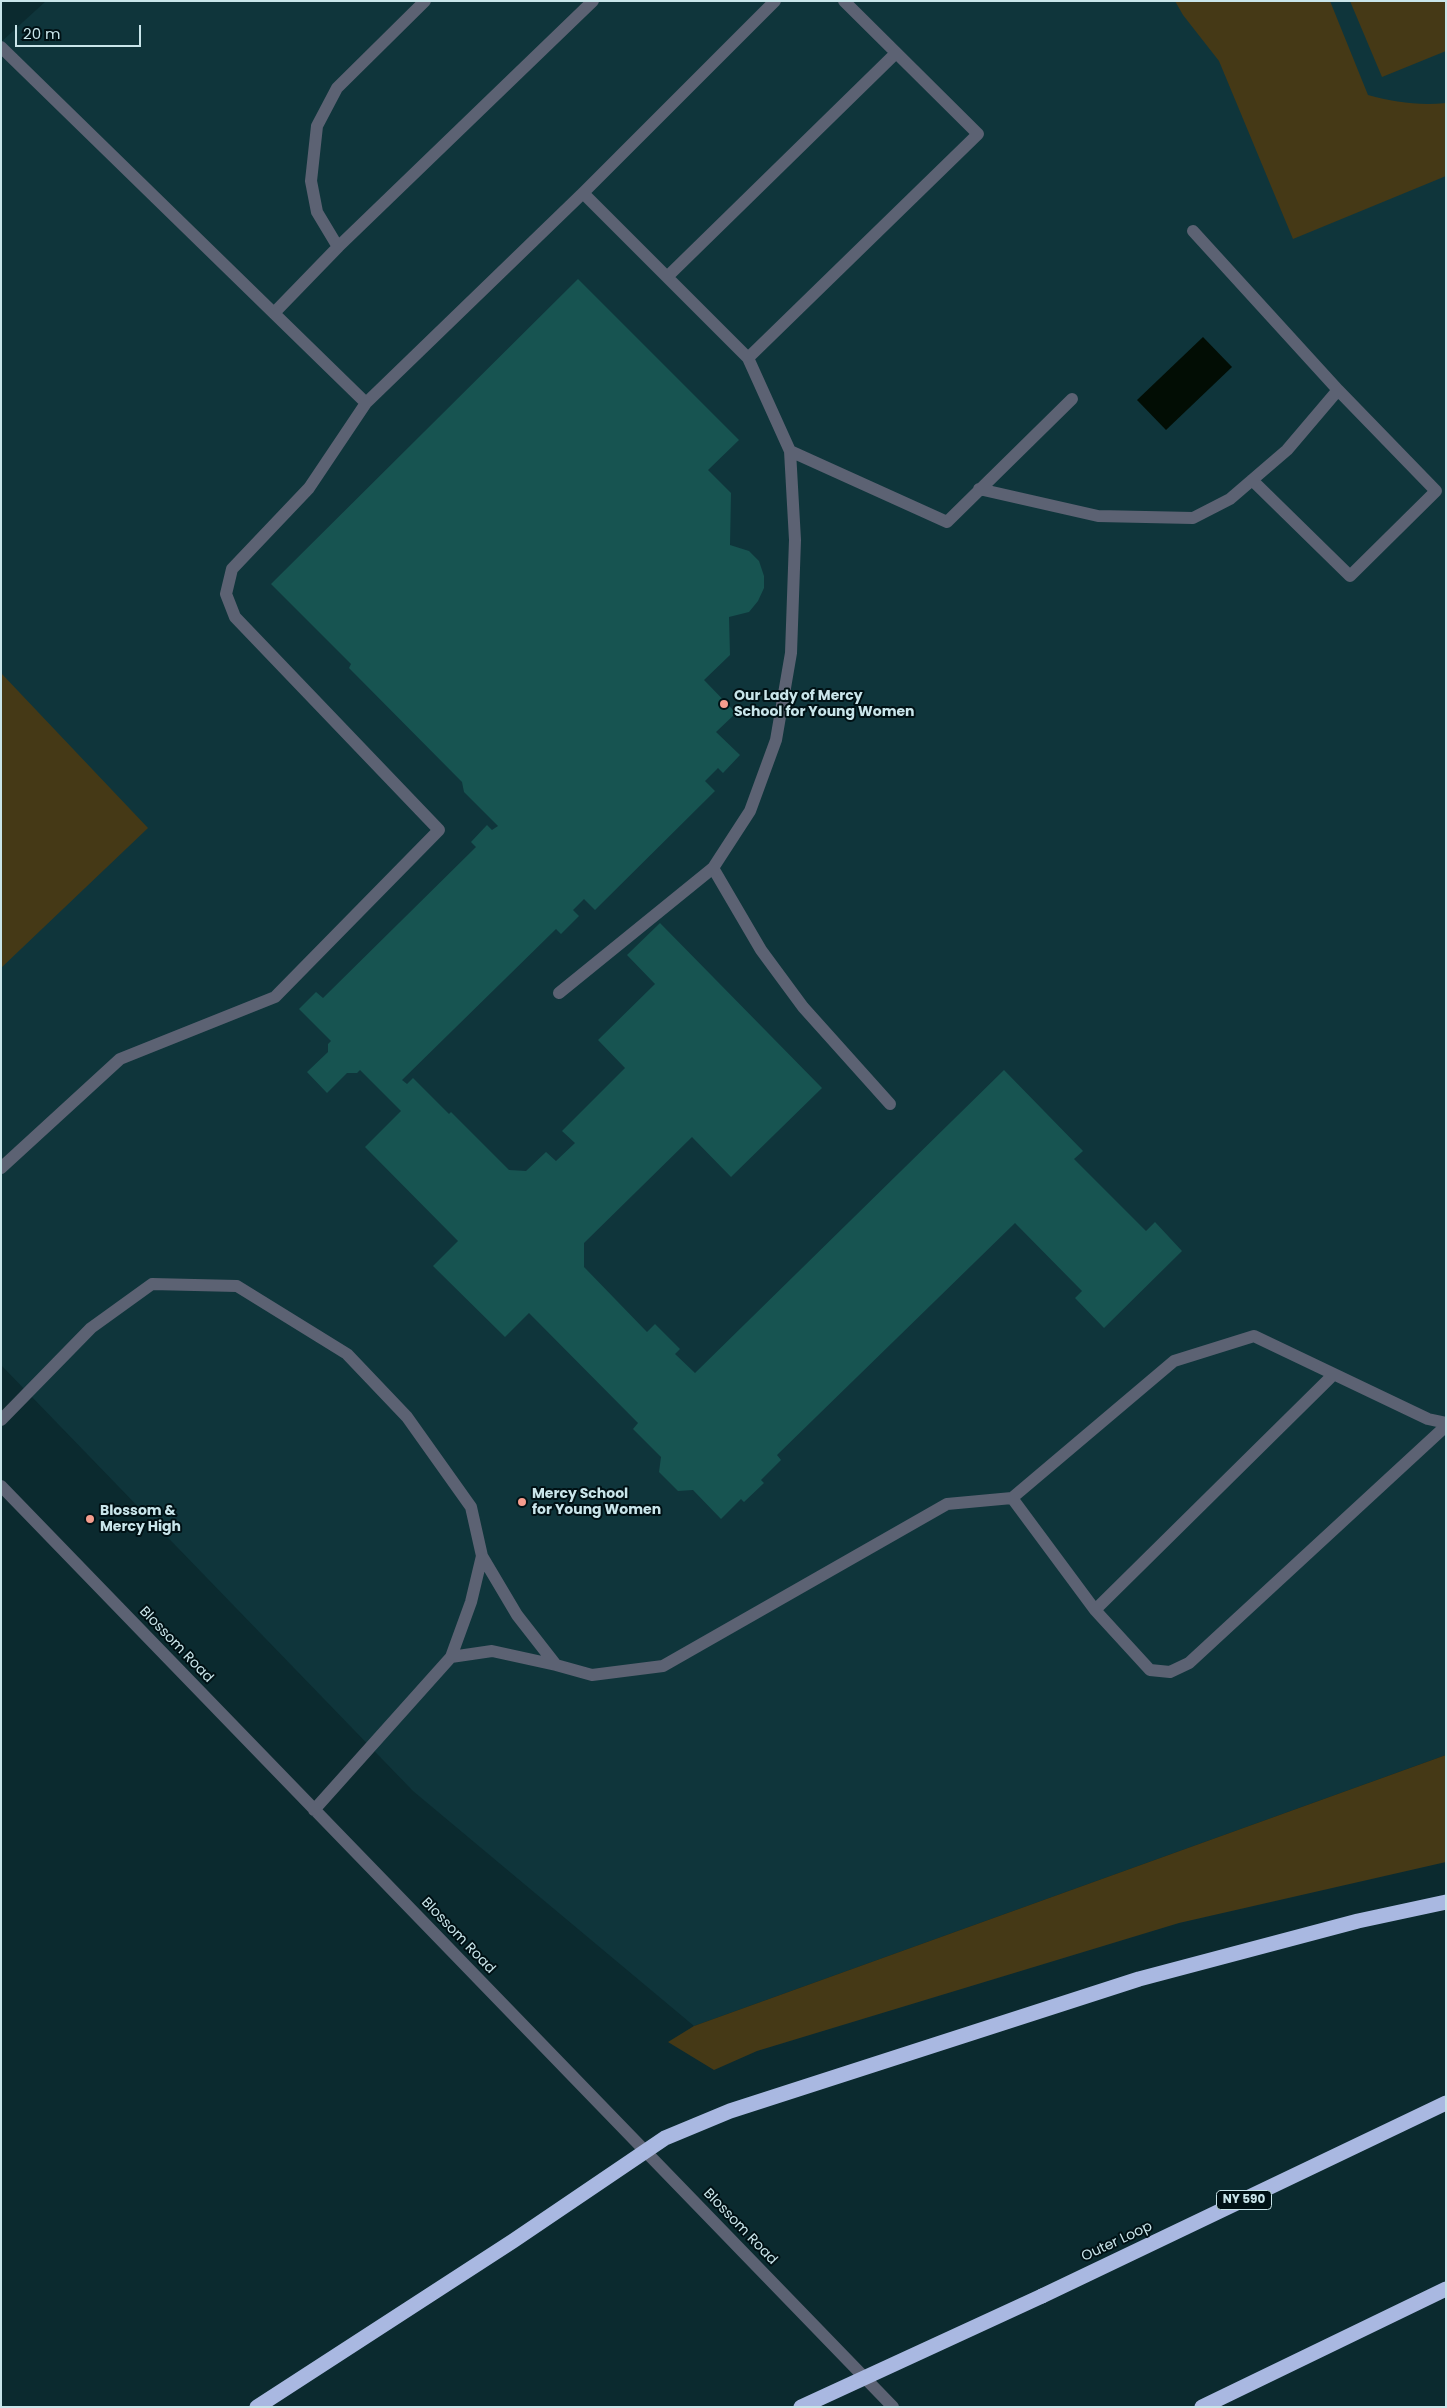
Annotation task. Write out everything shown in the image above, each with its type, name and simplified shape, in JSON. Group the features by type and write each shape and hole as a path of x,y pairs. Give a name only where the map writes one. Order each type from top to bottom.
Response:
{"highway":[{"path":"257,2407 513,2241 645,2150 683,2129 730,2111 1138,1979 1358,1921 1446,1902"},
{"name":"Outer Loop","path":"801,2407 1042,2296 1446,2103"},
{"path":"1202,2407 1446,2289"}],"street":[{"path":"338,247 317,212 311,181 317,126 336,88 424,1"},
{"path":"274,313 338,247 593,1"},
{"path":"1,1168 120,1059 275,997 439,830 235,618 226,594 232,569 309,488 366,404 583,193 775,1"},
{"path":"748,358 978,134 844,1"},
{"path":"1,47 366,404"},
{"path":"667,277 896,53"},
{"path":"559,993 713,868 750,812 776,740 791,653 795,540 790,451 748,358 583,193"},
{"path":"1193,231 1338,390 1436,492 1350,576 1252,480"},
{"path":"979,489 1098,516 1193,518 1230,499 1286,450 1338,390"},
{"path":"790,451 947,522 1072,399"},
{"path":"713,868 761,950 803,1007 890,1104"},
{"path":"1,1420 91,1328 152,1284 237,1286 347,1354 407,1417 471,1507 482,1556 517,1615 556,1665"},
{"path":"451,1657 492,1652 556,1665 592,1675 663,1666 947,1504 1012,1498 1174,1361 1254,1336 1428,1419 1446,1425 1189,1663 1170,1672 1150,1670 1095,1610 1012,1498"},
{"path":"1095,1610 1334,1374"},
{"name":"Blossom Road","path":"1,1486 893,2407"},
{"path":"314,1810 451,1657 471,1602 482,1556"}],"shaded area":[{"name":"Our Lady of Mercy School for Young Women","path":"46,1 1446,1 1446,1755 694,2026 413,1791 1,1365 1,42"},
{"path":"1175,1 1330,1 1368,95 1407,103 1446,103 1446,176 1293,239 1219,61 1183,15"},
{"path":"1350,1 1446,1 1446,51 1382,77"},
{"path":"1203,337 1232,367 1166,430 1137,400"},
{"path":"1,673 148,828 1,968"},
{"path":"1446,1755 1446,1862 1179,1923 757,2051 714,2070 668,2042 694,2026"}],"building":[{"name":"Our Lady of Mercy School for Young Women","path":"578,279 739,440 708,470 731,493 730,545 749,551 759,561 764,576 764,588 758,601 749,612 729,617 730,655 704,680 736,713 716,732 740,755 723,773 718,768 705,781 715,791 595,910 584,899 573,910 579,916 561,934 556,929 402,1080 407,1084 413,1078 449,1114 451,1112 509,1170 526,1171 546,1152 556,1161 575,1143 562,1131 625,1068 598,1040 655,984 627,955 660,923 822,1088 731,1177 692,1137 584,1243 584,1267 647,1332 655,1324 680,1349 675,1354 695,1373 1004,1070 1083,1151 1074,1159 1146,1231 1155,1222 1182,1251 1104,1328 1075,1298 1082,1291 1015,1223 777,1455 781,1460 761,1480 764,1483 744,1502 741,1499 721,1519 693,1490 678,1491 659,1472 661,1457 633,1429 638,1423 529,1313 505,1337 433,1266 458,1241 365,1147 401,1111 360,1070 357,1073 347,1073 327,1093 307,1072 328,1052 328,1044 331,1041 299,1009 316,992 323,998 476,847 471,842 487,825 492,830 498,826 464,792 462,782 349,668 351,664 271,584"}],"place":[{"name":"Our Lady of Mercy School for Young Women","path":"724,704"},
{"name":"Mercy School for Young Women","path":"522,1502"},
{"name":"Blossom & Mercy High","path":"90,1519"}]}
